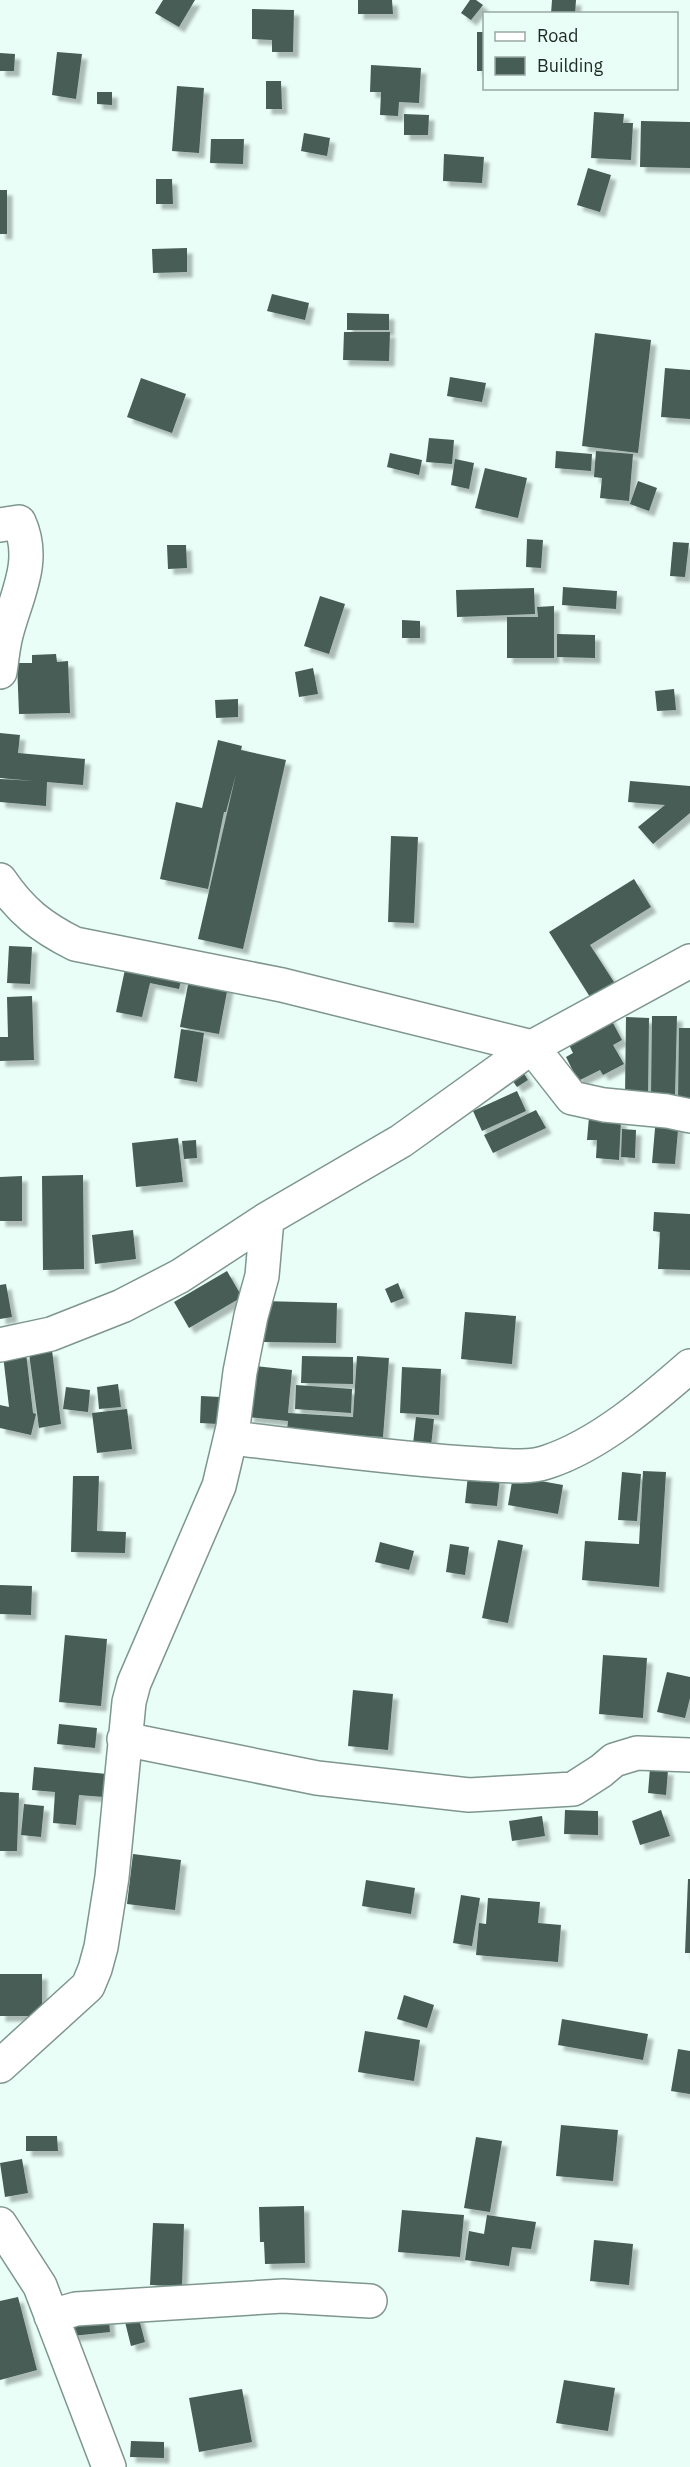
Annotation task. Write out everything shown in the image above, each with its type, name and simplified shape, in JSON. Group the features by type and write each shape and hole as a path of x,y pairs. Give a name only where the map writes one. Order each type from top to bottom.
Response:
{"street":[{"path":"0,525 19,522 26,543 27,564 5,636 0,672"},
{"path":"0,880 12,897 46,930 75,944 282,985 532,1047 572,1098 604,1105 667,1111 690,1116"},
{"path":"0,1346 51,1334 123,1306 180,1276 267,1219 401,1141 532,1047 690,961"},
{"path":"0,2066 88,1986 95,1969 112,1876 127,1711 134,1683 219,1486 231,1438 251,1316 262,1276 267,1219"},
{"path":"231,1438 447,1462 524,1466 546,1463 601,1435 644,1406 690,1366"},
{"path":"124,1739 317,1778 469,1795 573,1789 614,1760 637,1753 690,1755"},
{"path":"0,2224 40,2286 109,2467"},
{"path":"51,2316 76,2309 283,2296 370,2301"}],"building":[{"path":"163,0 195,0 179,27 155,13"},
{"path":"358,0 392,0 393,14 358,14"},
{"path":"470,0 476,0 483,5 471,20 461,13"},
{"path":"552,0 576,0 575,12 551,12"},
{"path":"252,9 294,10 293,52 272,52 272,40 252,39"},
{"path":"477,32 483,32 483,71 477,71"},
{"path":"57,52 82,54 76,99 52,95"},
{"path":"0,53 15,54 14,71 0,71"},
{"path":"371,65 421,68 419,103 399,102 398,116 380,115 381,92 370,92"},
{"path":"266,81 281,81 282,109 266,109"},
{"path":"177,86 204,88 199,153 172,151"},
{"path":"97,92 112,92 112,105 97,104"},
{"path":"594,112 624,114 623,123 633,123 631,160 591,158"},
{"path":"404,114 429,115 428,135 404,135"},
{"path":"641,121 690,122 690,168 640,167"},
{"path":"304,133 330,138 327,156 301,151"},
{"path":"211,139 244,139 243,164 210,163"},
{"path":"444,154 484,157 482,183 443,181"},
{"path":"588,168 611,175 600,212 577,205"},
{"path":"156,179 172,179 173,204 156,204"},
{"path":"0,190 7,190 7,234 0,234"},
{"path":"187,248 187,272 153,273 152,249"},
{"path":"272,294 309,303 305,320 267,311"},
{"path":"347,313 389,314 389,330 347,330"},
{"path":"344,332 390,332 389,361 343,360"},
{"path":"595,333 651,340 638,453 582,446"},
{"path":"665,368 690,370 690,419 661,417"},
{"path":"450,377 486,383 482,402 447,396"},
{"path":"141,378 186,394 172,433 127,417"},
{"path":"429,438 454,440 452,464 426,462"},
{"path":"556,451 592,454 591,471 555,468"},
{"path":"596,451 633,454 629,501 600,498 602,478 594,477"},
{"path":"390,453 422,460 419,475 387,467"},
{"path":"455,459 474,463 469,489 451,485"},
{"path":"485,468 527,478 518,518 475,508"},
{"path":"638,481 657,488 649,511 630,504"},
{"path":"527,539 543,540 541,568 526,567"},
{"path":"673,542 689,543 685,577 670,576"},
{"path":"167,545 186,545 187,568 168,569"},
{"path":"563,587 617,591 616,609 562,605"},
{"path":"534,588 535,614 457,617 456,590"},
{"path":"320,596 345,604 329,654 304,646"},
{"path":"554,606 554,658 507,658 507,617 538,617 537,607"},
{"path":"402,620 420,621 420,638 402,638"},
{"path":"557,634 595,635 595,658 557,657"},
{"path":"56,654 57,662 68,661 70,713 19,714 17,663 32,663 32,655"},
{"path":"313,668 318,694 299,697 295,672"},
{"path":"674,689 676,710 657,711 655,691"},
{"path":"238,699 238,717 216,718 215,700"},
{"path":"0,733 20,735 18,753 85,759 83,785 47,782 46,806 0,802 0,779 34,781 0,778"},
{"path":"218,740 242,746 241,750 286,760 243,949 198,939 236,774 226,812 224,812 208,889 160,879 176,802 202,808"},
{"path":"630,781 690,786 690,813 653,844 638,827 665,805 628,802"},
{"path":"391,836 418,837 414,923 388,922"},
{"path":"634,879 651,907 590,945 614,982 590,997 549,932"},
{"path":"9,946 32,947 30,984 7,983"},
{"path":"127,960 183,972 179,989 150,983 142,1017 116,1012"},
{"path":"190,974 229,981 219,1034 180,1027"},
{"path":"32,996 34,1060 0,1061 0,1037 8,1037 7,997"},
{"path":"606,1010 622,1040 613,1045 624,1064 603,1075 600,1070 578,1081 566,1057 573,1053 563,1033"},
{"path":"652,1016 677,1016 675,1096 651,1095"},
{"path":"626,1017 649,1018 648,1097 625,1096"},
{"path":"679,1028 690,1028 690,1103 678,1102"},
{"path":"181,1029 204,1033 197,1082 174,1078"},
{"path":"519,1066 528,1080 517,1087 508,1074"},
{"path":"517,1091 526,1111 482,1131 473,1111"},
{"path":"536,1110 546,1128 493,1153 484,1135"},
{"path":"589,1117 621,1120 619,1160 596,1158 597,1140 587,1140"},
{"path":"656,1117 679,1119 675,1164 652,1163"},
{"path":"622,1129 636,1130 635,1158 621,1157"},
{"path":"178,1138 183,1182 136,1187 132,1143"},
{"path":"196,1140 197,1158 184,1159 182,1141"},
{"path":"83,1175 84,1269 43,1270 42,1176"},
{"path":"22,1176 22,1221 0,1221 0,1177"},
{"path":"654,1212 690,1214 690,1270 658,1269 660,1232 653,1231"},
{"path":"133,1230 136,1259 95,1264 92,1235"},
{"path":"227,1271 242,1297 189,1328 174,1302"},
{"path":"398,1283 404,1298 391,1303 385,1289"},
{"path":"6,1284 12,1317 0,1319 0,1285"},
{"path":"263,1301 337,1303 336,1343 263,1342"},
{"path":"465,1312 516,1316 512,1364 461,1359"},
{"path":"52,1350 61,1424 39,1428 29,1353"},
{"path":"26,1353 33,1413 36,1414 31,1435 0,1428 0,1405 9,1407 3,1355"},
{"path":"302,1356 353,1357 353,1384 301,1383"},
{"path":"357,1356 389,1358 383,1437 287,1431 288,1421 248,1417 255,1366 292,1370 288,1413 353,1417"},
{"path":"402,1367 441,1369 439,1415 400,1413"},
{"path":"118,1384 121,1407 99,1409 97,1387"},
{"path":"296,1385 352,1389 351,1413 295,1409"},
{"path":"66,1387 90,1390 88,1412 63,1409"},
{"path":"201,1396 220,1397 219,1424 200,1423"},
{"path":"127,1409 132,1449 97,1453 92,1413"},
{"path":"416,1417 434,1419 431,1446 413,1444"},
{"path":"643,1471 666,1472 659,1587 582,1580 585,1541 639,1544"},
{"path":"622,1472 641,1474 637,1521 618,1520"},
{"path":"468,1475 500,1478 497,1506 465,1503"},
{"path":"73,1476 99,1476 97,1531 126,1532 125,1553 71,1552"},
{"path":"513,1476 563,1485 558,1514 508,1505"},
{"path":"498,1540 523,1545 508,1623 482,1618"},
{"path":"380,1542 414,1551 409,1570 375,1562"},
{"path":"450,1544 469,1547 465,1575 446,1572"},
{"path":"0,1585 32,1586 31,1615 0,1614"},
{"path":"65,1635 107,1639 101,1706 59,1702"},
{"path":"603,1655 647,1658 643,1718 599,1714"},
{"path":"667,1672 690,1677 690,1698 685,1718 657,1712"},
{"path":"353,1690 393,1694 388,1750 348,1746"},
{"path":"59,1724 97,1728 95,1748 57,1744"},
{"path":"34,1767 107,1774 104,1797 79,1795 76,1825 53,1823 55,1792 32,1790"},
{"path":"650,1768 668,1770 666,1795 648,1793"},
{"path":"0,1792 19,1793 17,1851 0,1851"},
{"path":"24,1804 44,1806 41,1837 21,1835"},
{"path":"565,1810 598,1811 598,1835 564,1834"},
{"path":"661,1810 670,1836 640,1845 632,1821"},
{"path":"542,1816 545,1836 512,1841 509,1821"},
{"path":"133,1854 181,1860 175,1910 127,1904"},
{"path":"688,1879 690,1879 690,1953 685,1953"},
{"path":"366,1880 415,1888 411,1914 362,1906"},
{"path":"461,1895 480,1898 472,1946 453,1943"},
{"path":"488,1898 540,1902 538,1923 561,1925 558,1962 476,1955 479,1923 486,1924"},
{"path":"0,1974 42,1974 42,2016 0,2016"},
{"path":"404,1995 434,2005 427,2028 397,2019"},
{"path":"562,2019 648,2034 643,2060 558,2045"},
{"path":"365,2031 420,2040 414,2081 358,2072"},
{"path":"678,2049 690,2051 690,2094 671,2091"},
{"path":"561,2125 618,2130 613,2181 556,2176"},
{"path":"26,2136 57,2136 58,2151 26,2151"},
{"path":"476,2137 502,2141 490,2212 464,2208"},
{"path":"22,2159 28,2193 5,2197 0,2163"},
{"path":"304,2206 305,2263 265,2264 264,2242 260,2242 259,2207"},
{"path":"402,2210 464,2215 460,2257 398,2252"},
{"path":"487,2215 536,2222 531,2249 512,2247 509,2266 465,2260 469,2231 484,2234"},
{"path":"153,2223 184,2224 182,2286 150,2285"},
{"path":"594,2240 633,2244 629,2285 590,2281"},
{"path":"18,2297 37,2370 0,2380 0,2301"},
{"path":"108,2311 110,2332 72,2336 70,2315"},
{"path":"138,2315 145,2342 131,2346 124,2318"},
{"path":"564,2380 615,2388 608,2431 556,2423"},
{"path":"242,2389 252,2442 199,2452 189,2398"},
{"path":"131,2441 164,2442 164,2458 130,2457"}]}
